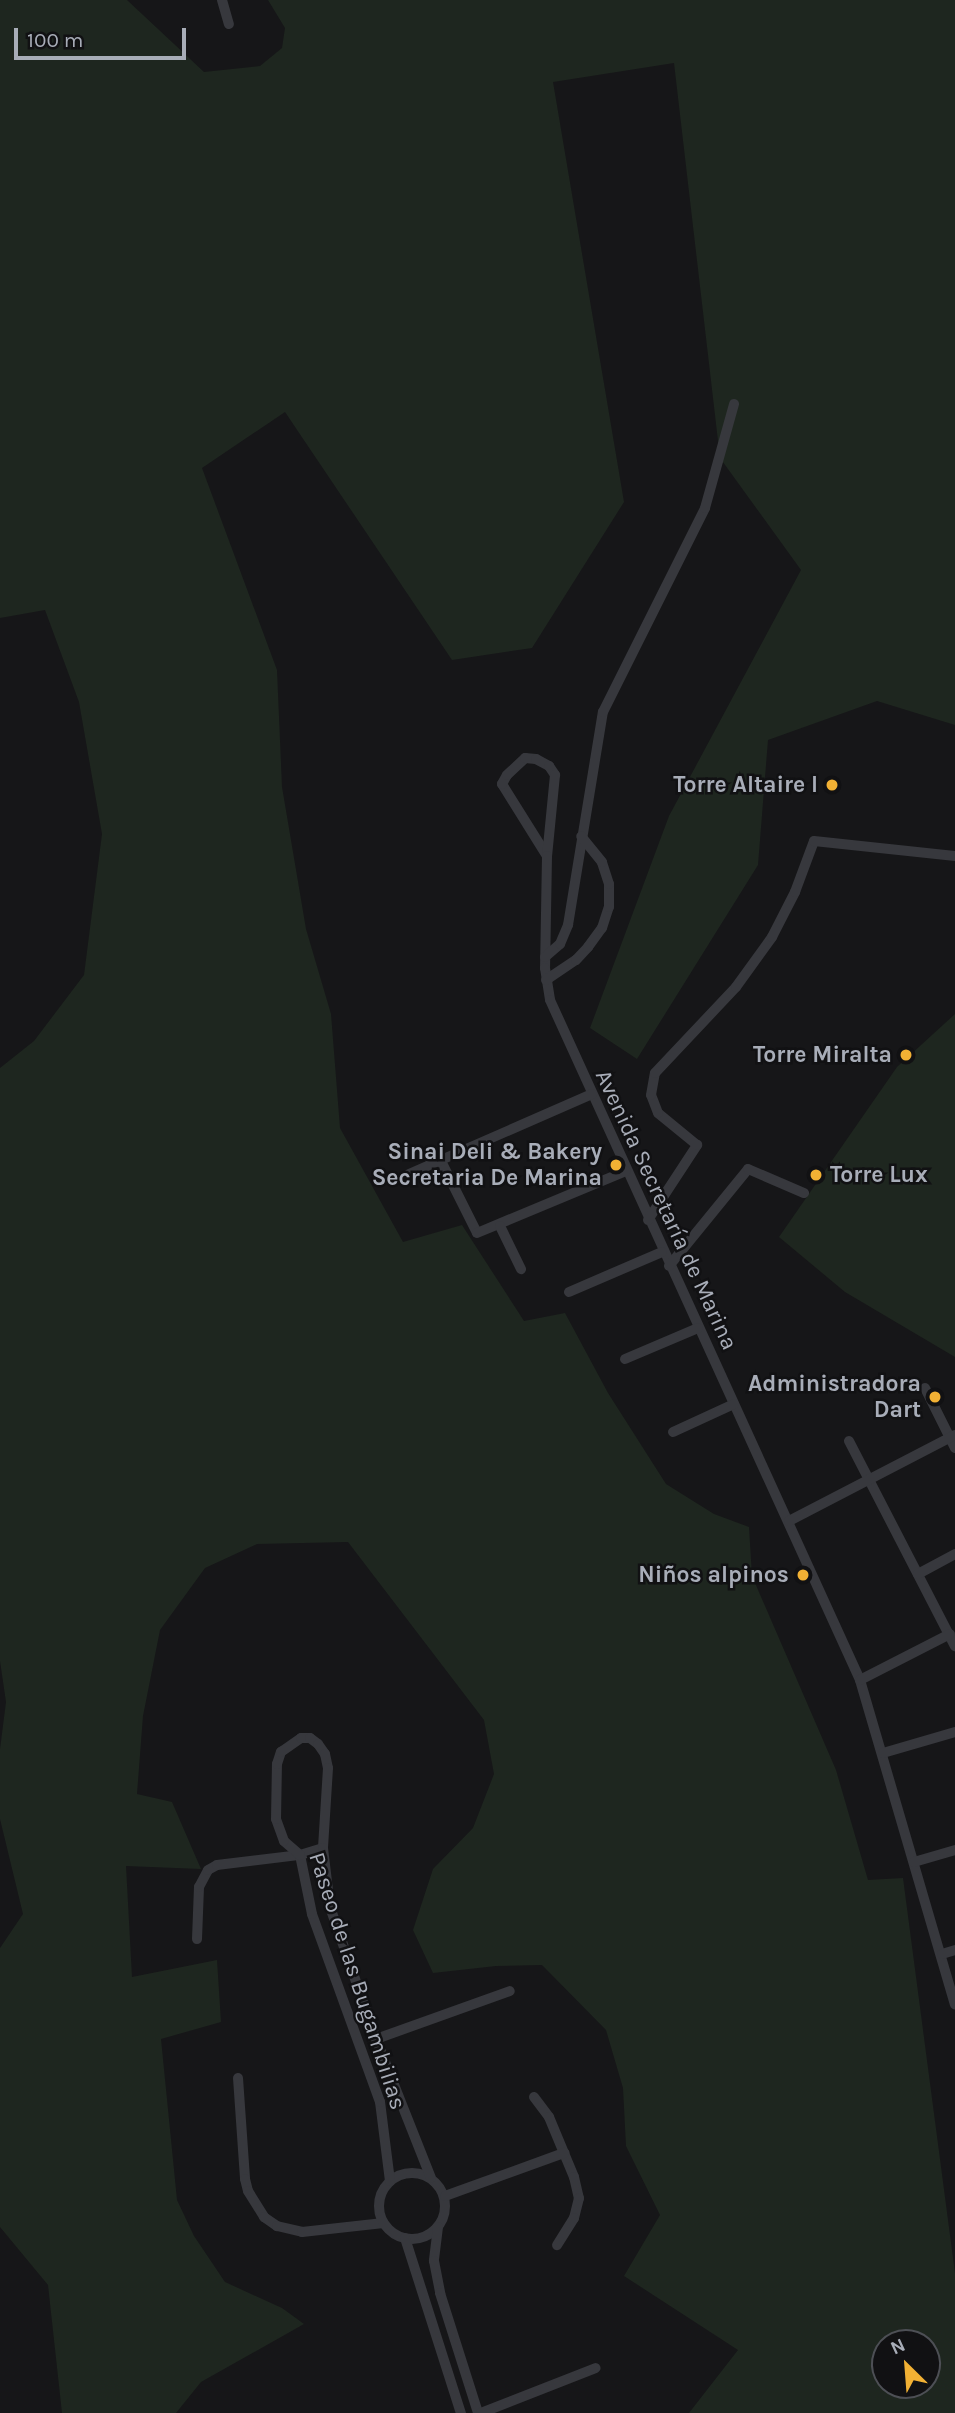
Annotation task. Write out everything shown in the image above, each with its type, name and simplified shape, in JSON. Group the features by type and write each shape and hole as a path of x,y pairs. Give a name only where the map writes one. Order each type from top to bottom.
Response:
{"street":[{"path":"222,0 229,24"},
{"path":"545,957 560,944 568,925 603,712 705,508 734,404"},
{"name":"Avenida Secretaría de Marina","path":"547,856 502,784 521,761 530,758 549,766 555,775 547,856 545,957 550,1000 668,1266 789,1521 860,1680 955,2004"},
{"path":"546,981 576,960 588,947 602,928 609,907 609,884 602,862 581,836"},
{"path":"648,1220 697,1145 658,1113 651,1095 656,1073 736,987 772,937 795,892 814,841 955,856"},
{"path":"409,1174 592,1094"},
{"path":"441,1161 472,1229 483,1233 626,1171"},
{"path":"668,1266 748,1169 804,1193"},
{"path":"500,1226 521,1269"},
{"path":"569,1292 662,1251"},
{"path":"625,1359 698,1328"},
{"path":"925,1388 952,1436 955,1448"},
{"path":"673,1432 734,1404"},
{"path":"789,1521 952,1436"},
{"path":"849,1441 955,1646"},
{"path":"918,1574 955,1554"},
{"path":"860,1680 950,1634"},
{"path":"883,1753 955,1732"},
{"name":"Paseo de las Bugambilias","path":"390,2181 380,2102 312,1914 300,1855 279,1833 276,1819 276,1764 281,1752 302,1738 318,1744 325,1754 328,1768 323,1848 330,1907 376,2039 431,2178"},
{"path":"197,1939 199,1886 208,1870 217,1865 300,1855 323,1848"},
{"path":"914,1862 955,1850"},
{"path":"942,1954 955,1950"},
{"path":"376,2039 510,1991"},
{"path":"238,2078 245,2179 248,2191 264,2217 277,2226 302,2232 384,2223"},
{"path":"534,2097 549,2117 579,2198 575,2218 558,2245"},
{"path":"444,2196 564,2153"},
{"path":"461,2413 405,2238 384,2223 379,2201 390,2181 410,2172 431,2178 444,2196 446,2207 438,2227 434,2261 440,2293 479,2413 596,2368"},
{"path":"405,2238 423,2237 438,2227"}],"shaded area":[{"path":"0,0 127,0 204,72 260,66 282,48 285,28 268,0 955,0 955,725 877,701 768,740 758,865 637,1059 590,1028 669,816 801,570 720,458 674,63 553,82 624,502 532,648 452,660 285,412 202,468 277,670 282,787 306,929 331,1014 340,1128 403,1242 462,1225 524,1321 565,1313 608,1393 666,1484 714,1514 749,1527 752,1576 836,1770 868,1880 903,1878 955,2273 955,2413 689,2413 738,2350 624,2276 660,2215 626,2146 623,2088 606,2030 542,1965 496,1966 433,1973 413,1930 433,1869 473,1828 494,1774 484,1720 348,1542 257,1544 205,1568 160,1630 143,1716 137,1794 172,1802 201,1869 126,1866 132,1977 217,1960 221,2022 161,2039 177,2200 194,2236 225,2282 282,2308 304,2324 201,2382 176,2413 62,2413 48,2285 0,2227 0,1948 23,1914 0,1819 0,1749 6,1702 0,1661 0,1068 34,1041 84,975 102,834 79,702 45,610 0,618"},
{"path":"955,1014 955,1357 845,1292 779,1237 897,1067"}],"place":[{"name":"Torre Altaire I","path":"832,785"},
{"name":"Torre Miralta","path":"906,1055"},
{"name":"Sinai Deli & Bakery Secretaria De Marina","path":"616,1165"},
{"name":"Torre Lux","path":"816,1175"},
{"name":"Administradora Dart","path":"935,1397"},
{"name":"Niños alpinos","path":"803,1575"}]}
